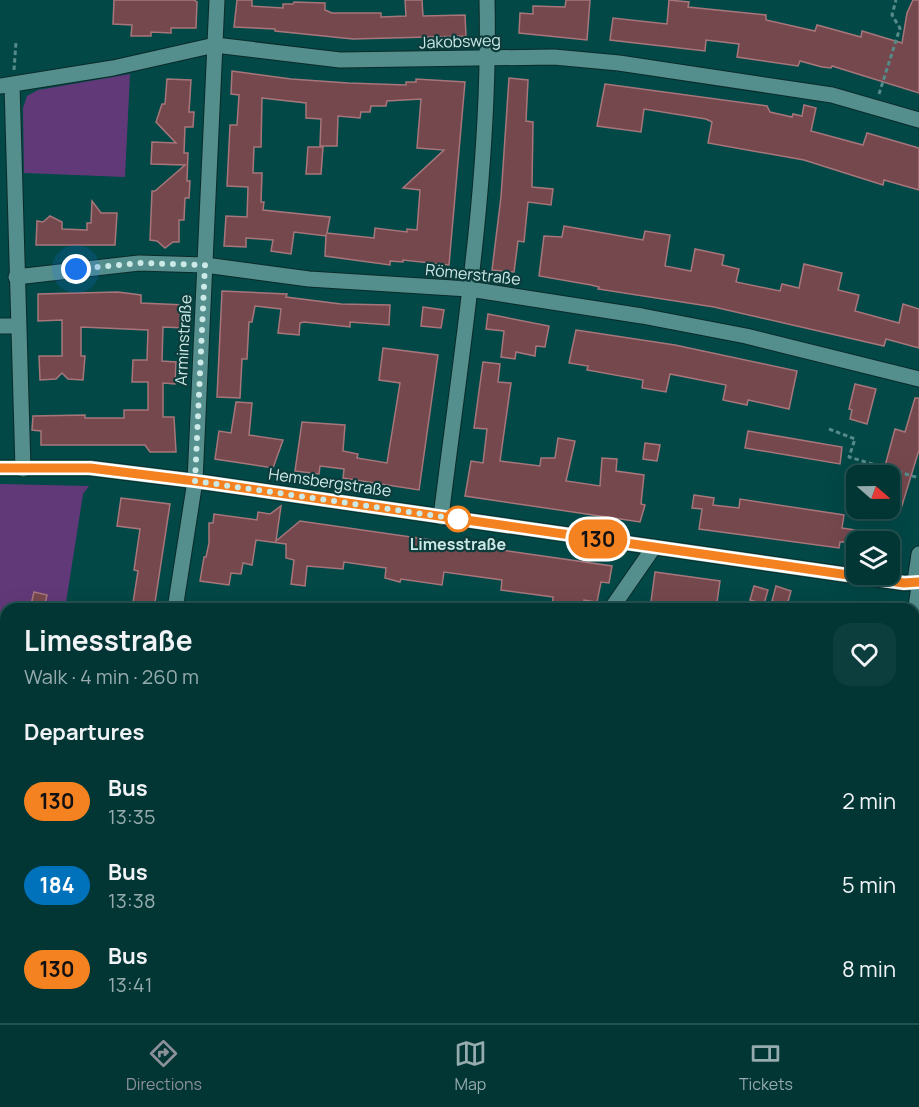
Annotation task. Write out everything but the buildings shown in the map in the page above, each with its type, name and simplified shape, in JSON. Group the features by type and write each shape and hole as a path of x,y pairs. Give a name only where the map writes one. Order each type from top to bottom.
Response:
{"street":[{"name":"Arminstraße","path":"176,603 195,481 217,0"},
{"path":"441,517 481,172 488,57 487,0"},
{"name":"Jakobsweg","path":"6,85 113,68 215,45 340,60 554,57 619,63 832,95 919,120"},
{"path":"6,85 23,469"},
{"name":"Römerstraße","path":"16,277 139,263 205,265 309,279 469,290 642,316 746,336 919,379"},
{"path":"0,326 18,326"},
{"name":"Hemsbergstraße","path":"0,468 90,468 195,481 904,583 919,583"},
{"path":"615,603 654,547"},
{"path":"916,603 919,583 916,574 919,554"}],"path":[{"path":"874,107 900,28 892,15 896,0"},
{"path":"6,85 16,42"},
{"path":"829,429 855,439 849,457 919,478"}],"shaded area":[{"path":"130,74 125,177 24,173 23,108 27,96 38,90"},
{"path":"0,484 89,486 83,494 66,603 0,603"}],"bus line":[{"name":"130","path":"0,468 90,468 195,481 904,583 919,582"}],"place":[{"name":"Limesstraße","path":"458,519"}],"route":[{"path":"76,269 139,263 205,265 195,481 465,520 458,519"}]}
